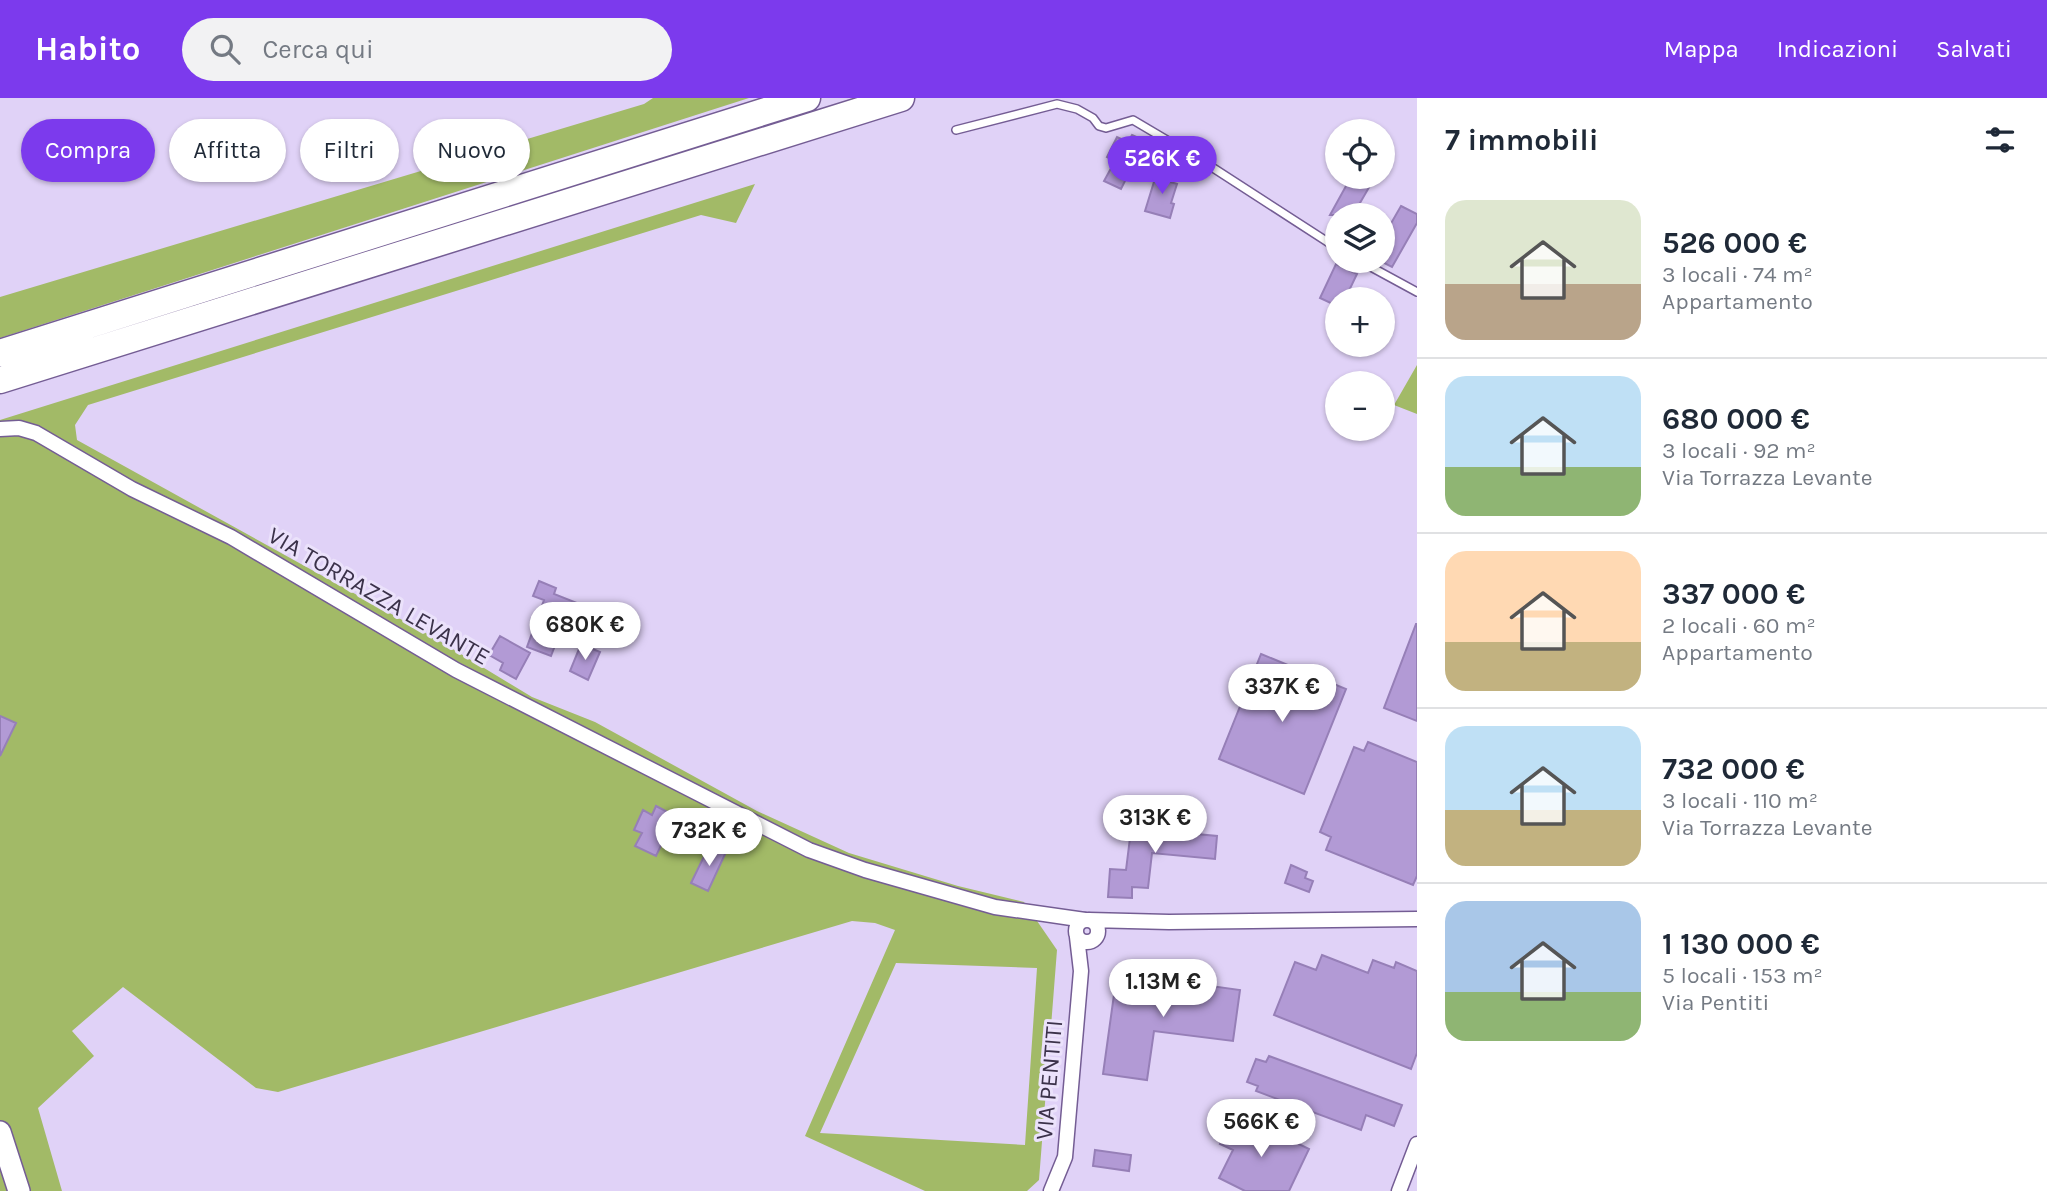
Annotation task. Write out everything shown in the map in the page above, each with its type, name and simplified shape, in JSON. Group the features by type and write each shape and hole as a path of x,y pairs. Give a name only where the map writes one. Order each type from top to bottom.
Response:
{"highway":[{"path":"0,353 807,98"},
{"path":"0,380 901,98"}],"main road":[{"path":"0,1132 19,1191"}],"street":[{"name":"VIA TORRAZZA LEVANTE","path":"0,429 19,428 36,433 132,489 231,537 456,670 809,850 865,870 995,907 1087,920 1114,919 1132,922 1417,919"},
{"name":"VIA TORRAZZA LEVANTE","path":"1051,916 1085,937 1132,922"},
{"path":"1085,937 1077,927 1087,920"},
{"name":"VIA PENTITI","path":"1051,1191 1065,1157 1085,937"},
{"path":"1399,1191 1417,1144"}],"lane":[{"path":"956,130 1057,104 1077,109 1093,118 1099,126 1106,128 1133,120 1325,240"},
{"path":"1382,273 1417,292"}],"green space":[{"path":"653,98 749,98 530,168 530,138 644,104"},
{"path":"413,173 413,182 487,182 0,338 0,297 384,182 399,182 399,177"},
{"path":"755,184 736,223 701,215 88,405 75,425 77,440 433,637 532,697 595,722 757,811 849,853 958,886 1024,902 1057,950 1039,1180 1027,1191 925,1191 805,1136 895,930 875,923 852,921 278,1092 256,1088 123,987 72,1031 94,1056 38,1108 62,1191 0,1191 0,420","holes":["896,963 1037,968 1025,1145 820,1133"]},
{"path":"1417,365 1417,414 1395,403"}],"building":[{"path":"1132,135 1145,141 1121,189 1104,181 1115,161 1107,157 1117,137 1128,142"},
{"path":"1157,172 1169,176 1167,181 1177,184 1170,218 1145,211"},
{"path":"1344,189 1368,189 1360,203 1337,203"},
{"path":"1401,206 1417,214 1417,223 1395,262 1395,216"},
{"path":"1332,273 1357,274 1351,287 1325,287"},
{"path":"1325,287 1325,300 1320,298"},
{"path":"539,581 556,588 554,594 577,603 572,616 567,614 551,656 527,647 544,600 533,596"},
{"path":"1417,624 1417,721 1384,708"},
{"path":"500,636 530,653 516,679 500,670 503,663 489,655"},
{"path":"581,644 600,652 588,680 570,671"},
{"path":"1261,654 1346,689 1304,794 1219,759"},
{"path":"0,716 16,723 0,756"},
{"path":"1368,742 1417,762 1417,876 1413,885 1326,850 1331,837 1320,832 1354,747 1364,751"},
{"path":"656,806 675,816 656,856 635,846 642,833 634,830 643,810 652,815"},
{"path":"1132,822 1155,823 1154,830 1217,836 1215,859 1152,853 1148,888 1132,887 1132,898 1108,897 1110,869 1126,870"},
{"path":"710,844 726,852 708,891 691,883"},
{"path":"1291,865 1307,872 1305,878 1313,881 1309,892 1285,883"},
{"path":"1322,955 1368,973 1373,960 1394,968 1396,962 1417,971 1417,1053 1411,1069 1274,1015 1295,962 1316,970"},
{"path":"1117,973 1240,990 1233,1041 1154,1031 1147,1080 1103,1074"},
{"path":"1269,1056 1402,1105 1394,1126 1366,1115 1361,1130 1256,1091 1258,1086 1247,1082 1256,1059 1266,1062"},
{"path":"1244,1117 1309,1149 1289,1191 1245,1191 1219,1178 1233,1150 1220,1144 1227,1129 1236,1134"},
{"path":"1095,1150 1131,1155 1129,1171 1093,1166"}]}
